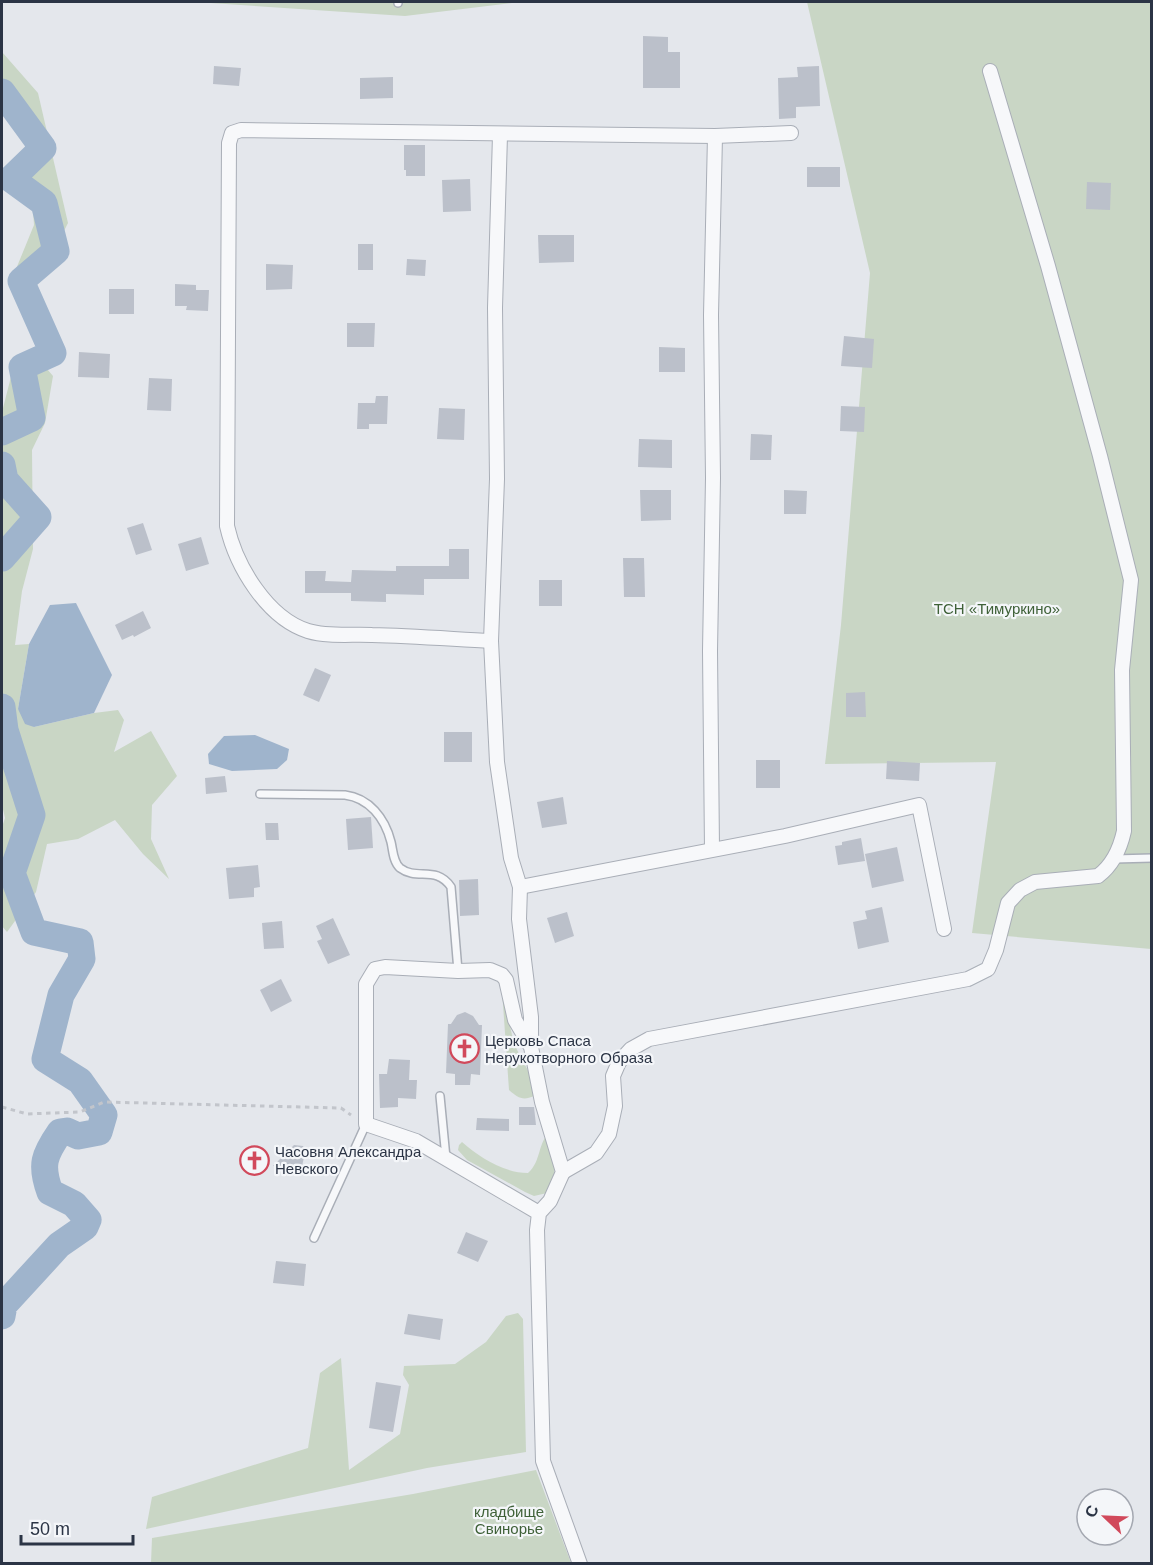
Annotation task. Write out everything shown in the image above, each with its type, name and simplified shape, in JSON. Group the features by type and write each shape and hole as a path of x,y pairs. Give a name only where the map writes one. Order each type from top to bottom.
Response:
{"street":[{"path":"580,1563 543,1461 537,1241 539,1213 550,1201 563,1172 596,1153 609,1134 615,1106 613,1076 620,1062 631,1049 649,1039 968,979 988,969 996,950 1008,903 1020,890 1035,882 1098,876 1106,870 1119,850 1124,831 1122,670 1131,580 1051,277 990,71"},
{"path":"492,641 327,634 308,631 278,613 256,590 238,559 231,544 227,526 229,143 232,133 241,130 715,136 791,133"},
{"path":"500,135 495,308 497,479 492,641 497,762 511,858 520,887 519,920 531,1017 531,1047 542,1102 563,1172"},
{"path":"712,849 711,315 715,136"},
{"path":"520,887 785,836 920,805 944,929"},
{"path":"531,1047 515,1020 506,980 502,975 490,970 458,971 385,967 375,969 366,984 366,1124 416,1141 539,1213"}],"lane":[{"path":"260,794 345,795 363,799 370,805 383,821 395,860 400,868 411,872 437,875 447,881 451,887 458,971"},
{"path":"1114,859 1152,858"},
{"path":"440,1096 446,1158"},
{"path":"314,1238 366,1124"}],"path":[{"path":"2,1107 27,1114 80,1112 104,1102 341,1108 366,1124"}],"green space":[{"path":"195,2 520,2 405,16"},
{"name":"ТСН «Тимуркино»","path":"807,2 1151,2 1151,949 972,933 996,762 825,764 841,625 870,273"},
{"path":"2,52 38,93 68,223 36,286 14,274 34,225 29,150 2,108"},
{"path":"30,349 53,376 45,423 32,450 33,549 22,591 15,645 29,644 18,709 34,727 94,713 118,710 124,720 114,752 151,731 177,776 152,805 151,839 169,879 143,854 115,820 78,839 47,844 36,892 7,932 2,926 2,827 5,818 2,805 2,570 6,567 2,554 2,412 14,365"},
{"path":"502,990 514,1044 535,1084 534,1096 530,1098 521,1098 509,1090"},
{"path":"551,1131 555,1177 547,1193 534,1196 467,1160 458,1150 462,1142 492,1163 510,1170 528,1173 536,1163 543,1141"},
{"path":"518,1313 523,1319 526,1452 427,1468 146,1529 152,1497 308,1448 320,1373 341,1358 349,1470 400,1434 409,1385 403,1375 404,1366 455,1364 486,1342 506,1316"},
{"name":"кладбище Свинорье","path":"536,1470 571,1563 151,1563 152,1538 413,1494"}],"water":[{"path":"76,603 112,675 94,713 34,727 25,724 18,709 29,644 50,605"},
{"path":"255,735 289,749 287,760 277,769 232,771 209,764 208,754 224,736"}],"building":[{"path":"643,36 668,37 668,52 680,52 680,88 643,88"},
{"path":"214,66 241,68 239,86 213,84"},
{"path":"819,66 820,106 796,107 796,118 779,119 778,78 798,77 797,67"},
{"path":"393,77 393,98 360,99 360,78"},
{"path":"404,145 425,145 425,176 406,176"},
{"path":"807,167 840,167 840,187 807,187"},
{"path":"470,179 471,211 443,212 442,180"},
{"path":"1087,182 1111,183 1110,210 1086,209"},
{"path":"538,235 574,235 574,262 539,263"},
{"path":"358,244 373,244 373,270 358,270"},
{"path":"407,259 426,260 425,276 406,275"},
{"path":"266,264 293,265 292,289 266,290"},
{"path":"175,284 196,285 196,290 209,290 208,311 186,310 187,306 175,306"},
{"path":"109,289 134,289 134,314 109,314"},
{"path":"347,323 375,323 374,347 347,347"},
{"path":"844,336 874,339 872,368 841,366"},
{"path":"659,347 685,348 685,372 659,372"},
{"path":"79,352 110,354 109,378 78,377"},
{"path":"149,378 172,379 171,411 147,410"},
{"path":"376,396 388,396 387,424 369,424 369,429 357,429 358,403 375,403"},
{"path":"841,406 865,407 864,432 840,431"},
{"path":"439,408 465,409 464,440 437,439"},
{"path":"751,434 772,435 771,460 750,460"},
{"path":"639,439 672,440 672,468 638,467"},
{"path":"640,490 671,490 671,520 641,521"},
{"path":"784,490 807,491 806,514 784,514"},
{"path":"143,523 152,550 136,555 127,528"},
{"path":"201,537 209,564 186,571 178,544"},
{"path":"449,549 469,549 469,579 424,579 424,595 386,594 386,602 351,601 351,593 305,593 305,571 326,571 325,581 351,582 352,570 396,571 396,566 449,566"},
{"path":"623,558 644,558 645,597 624,597"},
{"path":"539,580 562,580 562,606 539,606"},
{"path":"143,611 151,628 134,637 133,635 122,640 115,625"},
{"path":"315,668 331,675 319,702 303,695"},
{"path":"865,692 866,717 846,717 846,693"},
{"path":"444,732 472,732 472,762 444,762"},
{"path":"756,760 780,760 780,788 756,788"},
{"path":"887,761 920,763 919,781 886,779"},
{"path":"225,776 227,792 206,794 205,778"},
{"path":"563,797 567,824 542,828 537,802"},
{"path":"371,817 373,848 348,850 346,819"},
{"path":"265,823 278,823 279,840 266,840"},
{"path":"861,838 865,861 838,865 835,846"},
{"path":"897,847 904,881 872,888 865,854"},
{"path":"258,865 260,887 254,888 254,897 229,899 226,868"},
{"path":"478,879 479,915 460,916 459,880"},
{"path":"882,907 889,942 858,949 853,922 867,919 865,911"},
{"path":"567,912 574,936 555,943 547,918"},
{"path":"333,918 350,955 328,964 317,941 322,939 316,926"},
{"path":"282,921 284,948 264,949 262,923"},
{"path":"281,979 292,1001 271,1012 260,990"},
{"name":"Церковь Спаса Нерукотворного Образа","path":"465,1012 473,1016 479,1025 482,1025 480,1075 471,1074 470,1085 455,1085 455,1074 446,1073 448,1024 451,1024 457,1015"},
{"path":"389,1059 410,1060 409,1080 417,1080 416,1099 398,1098 398,1107 380,1108 379,1074 387,1074"},
{"path":"519,1107 534,1107 536,1125 519,1125"},
{"path":"477,1118 509,1119 509,1131 476,1130"},
{"path":"294,1145 303,1146 305,1152 301,1171 273,1166"},
{"name":"Часовня Александра Невского","path":"248,1147 264,1149 261,1173 244,1171"},
{"path":"466,1232 488,1241 478,1262 457,1253"},
{"path":"276,1261 306,1264 304,1286 273,1283"},
{"path":"408,1314 443,1319 440,1340 404,1334"},
{"path":"376,1382 401,1386 393,1432 369,1428"}],"waterway":[{"path":"2,92 43,148 11,179 44,203 56,251 21,281 53,353 22,367 32,418 2,432"},
{"path":"2,465 5,480 38,517 2,558"},
{"path":"2,707 5,730 32,815 12,873 34,932 80,942 82,959 61,995 45,1059 80,1081 104,1115 99,1132 78,1136 67,1131 60,1132 45,1160 45,1174 50,1192 74,1204 88,1220 85,1227 59,1245 4,1305 2,1316"}],"place":[{"name":"Церковь Спаса Нерукотворного Образа","path":"464,1049"},
{"name":"Часовня Александра Невского","path":"254,1160"}]}
